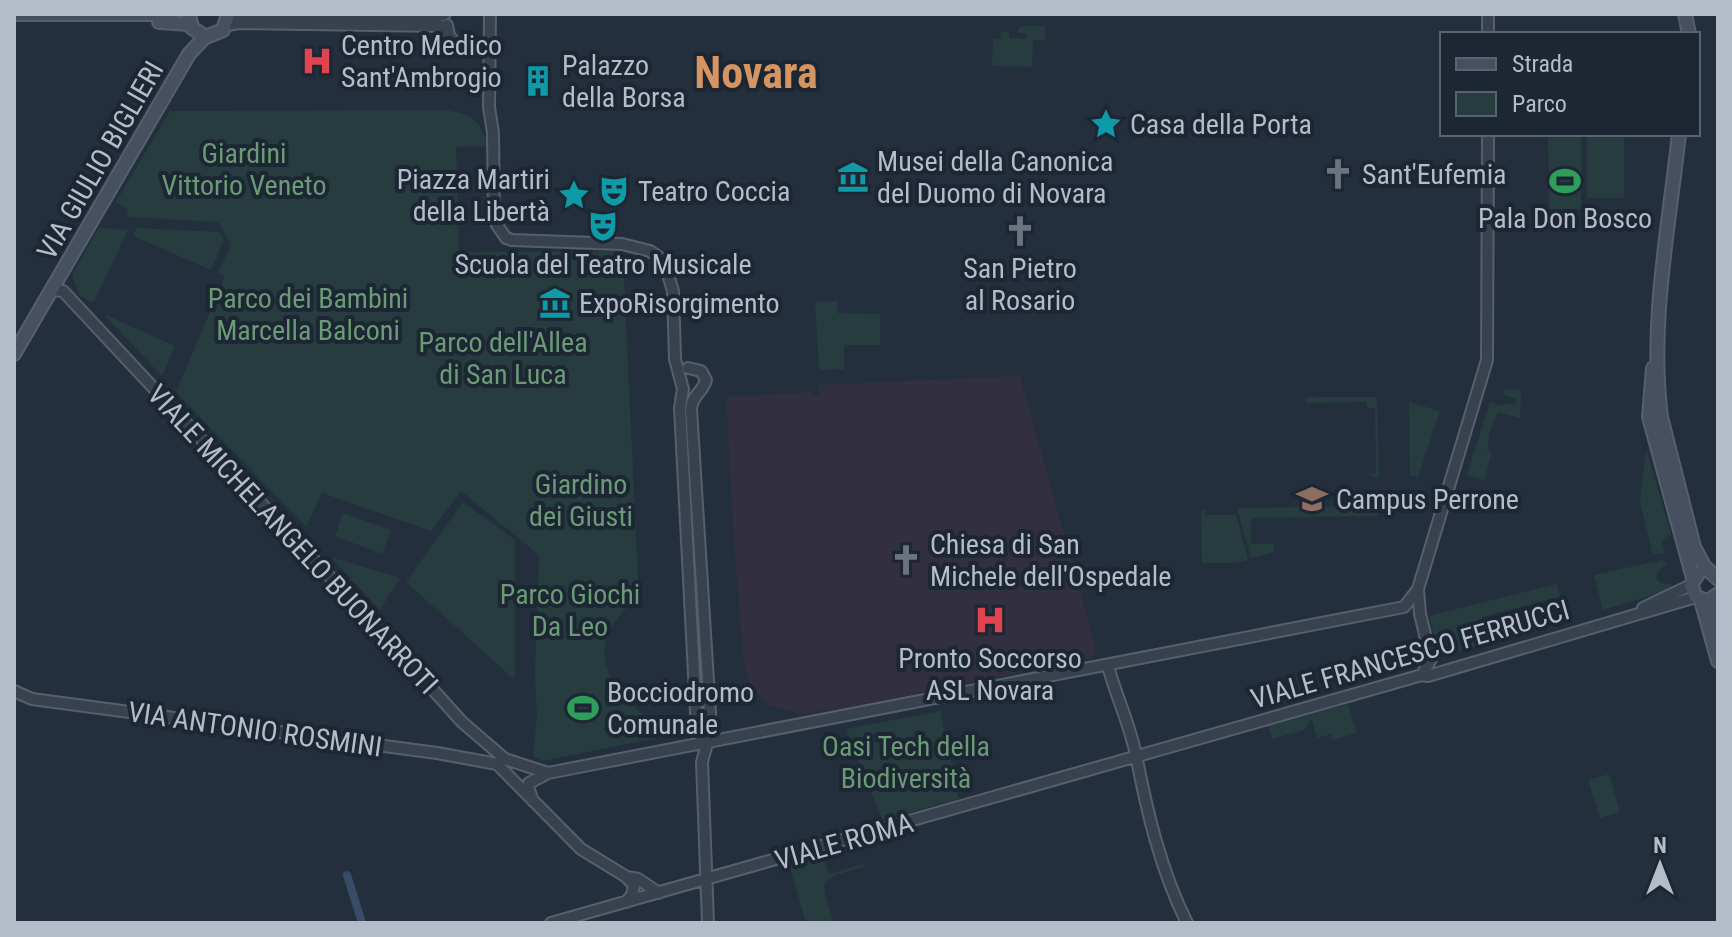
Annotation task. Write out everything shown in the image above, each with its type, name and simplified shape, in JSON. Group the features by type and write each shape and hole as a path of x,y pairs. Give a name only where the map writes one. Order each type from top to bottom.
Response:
{"main road":[{"path":"14,14 172,14"},
{"path":"121,16 137,21 190,22 205,37"},
{"name":"VIA GIULIO BIGLIERI","path":"14,354 189,54 205,37 219,34 229,18"},
{"name":"VIA GIULIO BIGLIERI","path":"189,54 190,22"},
{"path":"1679,136 1656,358 1661,417 1694,547 1716,577"},
{"path":"1656,358 1650,377 1649,417 1695,590 1718,661"},
{"path":"1695,590 1699,573 1716,577"},
{"path":"1695,590 1708,601 1717,595"},
{"path":"1717,595 1714,612 1718,628"}],"street":[{"path":"229,18 438,17 446,14 449,36 460,48 491,51"},
{"path":"490,14 489,107 493,133 494,213 501,232 512,240 570,240 641,248 657,256 669,273 675,353 681,383 695,709 697,731 705,744"},
{"path":"229,18 239,23 441,26 448,29"},
{"path":"1422,675 1431,659 1419,609 1418,589 1487,360 1488,136"},
{"name":"VIALE MICHELANGELO BUONARROTI","path":"51,290 63,291 462,722 505,759 548,773"},
{"path":"675,353 688,368 698,369 705,377 704,387 697,393 691,409 711,729 702,762 708,923"},
{"path":"681,383 688,368"},
{"path":"681,383 689,393 697,393"},
{"path":"1404,607 1418,589"},
{"name":"VIALE FRANCESCO FERRUCCI","path":"1431,659 1441,665 1449,664 1695,590"},
{"name":"VIALE FRANCESCO FERRUCCI","path":"1136,757 1422,675 1428,676 1695,590"},
{"path":"626,902 635,889 634,885 581,849 533,801 529,783 548,773 1404,607 1419,609"},
{"path":"1108,666 1168,878 1187,923"},
{"name":"VIA ANTONIO ROSMINI","path":"14,691 32,699 445,754 497,764 533,801"},
{"path":"695,709 705,712 710,708"},
{"name":"VIALE ROMA","path":"551,923 1136,757"},
{"path":"625,876 638,879 659,893"}],"shaded area":[{"path":"1020,376 1093,639 1095,652 1091,658 857,706 801,714 768,705 751,686 744,664 726,397 812,392 819,395 819,385"}],"green space":[{"path":"1021,26 1045,26 1045,40 1033,40 1032,67 992,66 993,39 1000,39 1001,31 1009,32 1009,38 1026,39 1026,34 1017,32"},
{"path":"446,110 474,120 488,146 456,147 459,252 614,251 623,260 639,597 617,619 610,631 605,656 614,682 662,737 542,761 533,756 537,717 535,675 539,555 461,491 431,531 322,493 306,527 176,392 225,276 218,273 231,245 218,222 126,217 128,209 116,202 170,111"},
{"name":"Pala Don Bosco","path":"1548,136 1581,136 1581,209 1549,209"},
{"path":"1587,136 1624,136 1624,198 1587,198"},
{"path":"99,228 128,230 95,300 91,302 80,296 72,275"},
{"path":"136,228 219,232 224,240 211,270 133,236"},
{"path":"837,301 837,313 880,314 880,345 844,345 844,369 819,370 815,302"},
{"path":"106,317 175,346 162,376"},
{"path":"1505,389 1521,390 1520,418 1498,412 1490,431 1487,450 1492,452 1484,480 1467,475 1490,402 1503,406 1504,403 1515,405 1516,399 1503,395"},
{"path":"1377,397 1379,477 1368,475 1376,473 1375,408 1367,408 1366,402 1308,403 1308,409 1305,398"},
{"path":"1409,402 1440,411 1418,477 1410,475"},
{"path":"1646,448 1671,534 1662,542 1665,553 1653,555 1640,502"},
{"path":"463,502 515,540 515,680 406,582"},
{"path":"1378,506 1378,516 1251,518 1251,544 1274,544 1274,552 1251,558 1237,508"},
{"path":"1205,509 1205,515 1236,515 1248,560 1202,563 1201,511"},
{"path":"343,513 391,530 382,554 335,536"},
{"path":"331,557 400,578 380,610"},
{"path":"1662,560 1667,563 1656,578 1661,583 1671,584 1673,589 1603,610 1594,575"},
{"path":"1557,584 1560,597 1482,617 1488,643 1441,655 1438,653 1429,616"},
{"path":"1348,704 1357,733 1332,740 1331,734 1317,738 1312,719 1304,730 1272,739 1268,726"},
{"name":"Oasi Tech della Biodiversità","path":"940,711 959,799 882,820 846,729"},
{"path":"1609,774 1620,812 1600,818 1588,780"},
{"path":"823,854 829,874 863,864 864,867 837,875 826,883 826,897 834,923 806,923 789,864"}],"waterway":[{"path":"347,875 362,923"}],"place":[{"name":"Centro Medico Sant'Ambrogio","path":"317,61"},
{"name":"Palazzo della Borsa","path":"538,81"},
{"name":"Casa della Porta","path":"1106,124"},
{"name":"Sant'Eufemia","path":"1338,174"},
{"name":"Musei della Canonica del Duomo di Novara","path":"853,177"},
{"name":"Pala Don Bosco","path":"1565,181"},
{"name":"Teatro Coccia","path":"614,191"},
{"name":"Piazza Martiri della Libertà","path":"574,195"},
{"name":"Scuola del Teatro Musicale","path":"603,226"},
{"name":"San Pietro al Rosario","path":"1020,231"},
{"name":"ExpoRisorgimento","path":"555,303"},
{"name":"Campus Perrone","path":"1312,499"},
{"name":"Chiesa di San Michele dell'Ospedale","path":"906,560"},
{"name":"Pronto Soccorso ASL Novara","path":"990,620"},
{"name":"Bocciodromo Comunale","path":"583,708"}],"district":[{"name":"Novara","path":"756,73"}],"park label":[{"name":"Giardini Vittorio Veneto","path":"244,169"},
{"name":"Parco dei Bambini Marcella Balconi","path":"308,314"},
{"name":"Parco dell'Allea di San Luca","path":"503,358"},
{"name":"Giardino dei Giusti","path":"581,500"},
{"name":"Parco Giochi Da Leo","path":"570,610"}]}
